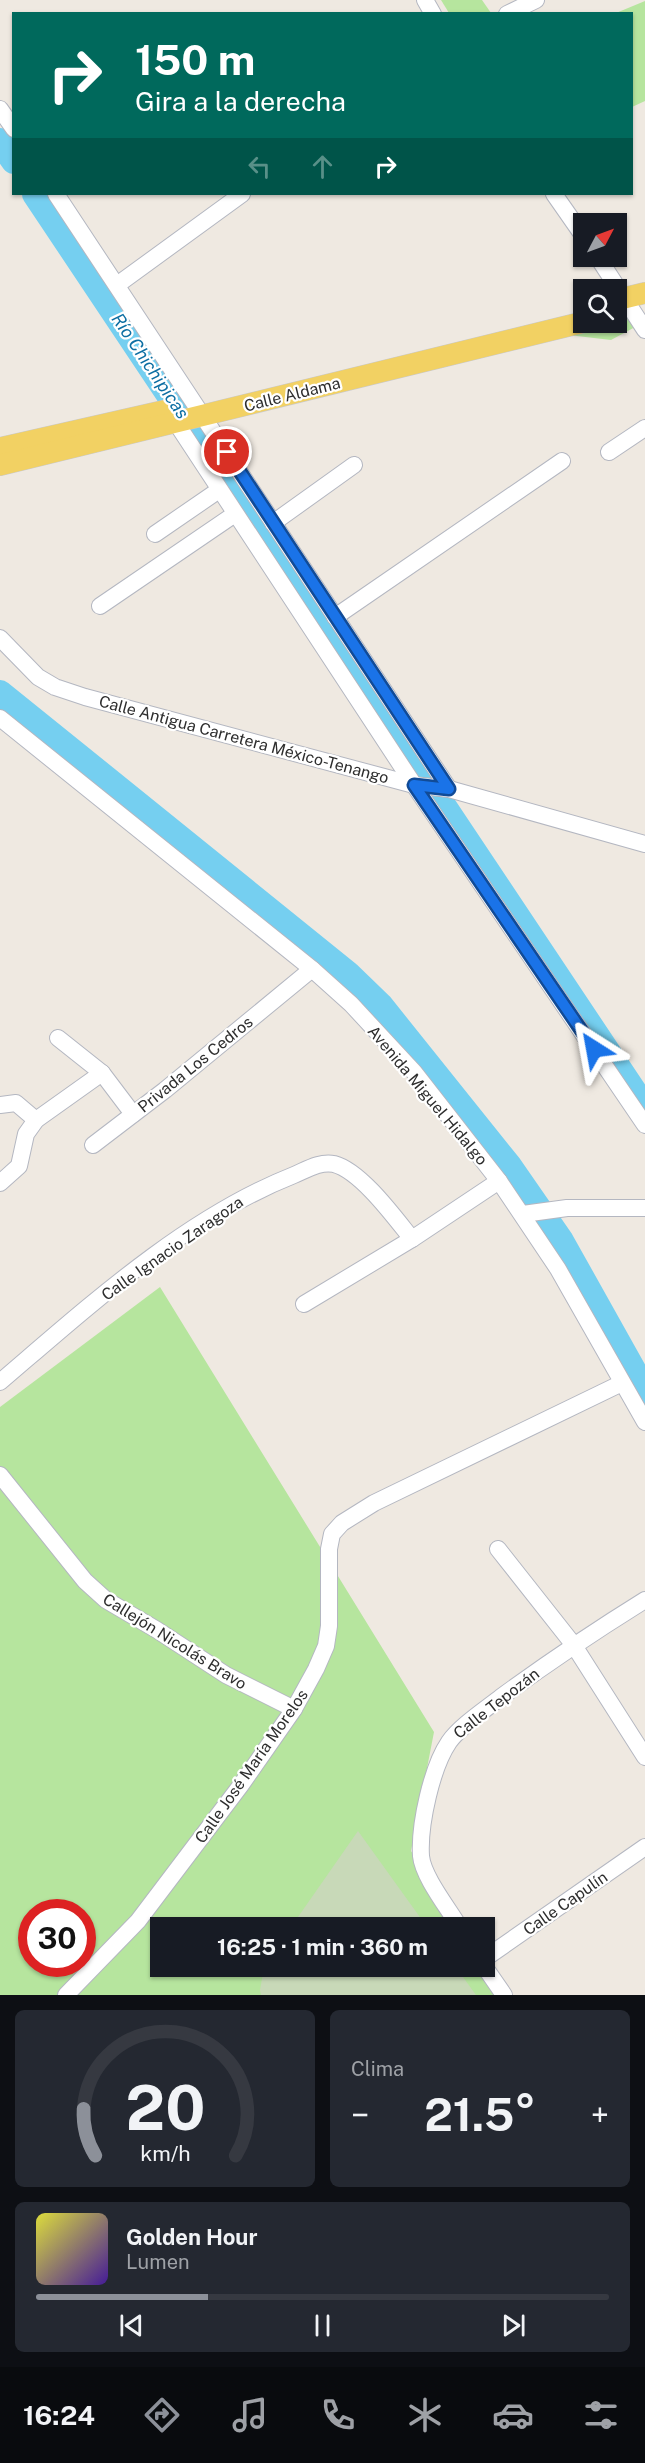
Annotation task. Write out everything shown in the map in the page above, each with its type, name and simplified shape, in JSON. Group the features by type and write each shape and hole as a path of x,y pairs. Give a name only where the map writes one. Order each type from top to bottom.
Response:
{"main road":[{"name":"Calle Aldama","path":"201,410 573,311"},
{"name":"Calle Aldama","path":"0,465 171,417 573,325"},
{"name":"Calle Aldama","path":"0,448 171,417"}],"street":[{"path":"511,12 536,0"},
{"path":"0,109 12,126"},
{"path":"57,195 201,410 444,788"},
{"path":"117,285 241,195"},
{"path":"555,195 573,221"},
{"path":"605,267 645,330"},
{"path":"171,417 645,1125"},
{"path":"609,452 645,428"},
{"path":"335,617 562,461"},
{"path":"273,523 354,465"},
{"path":"154,534 219,490"},
{"path":"100,606 235,514"},
{"name":"Calle Antigua Carretera México-Tenango","path":"0,638 38,677 56,687 416,785 444,788 645,844"},
{"name":"Avenida Miguel Hidalgo","path":"3,725 312,969 351,1004 414,1072 499,1181 533,1212 558,1269 645,1422"},
{"name":"Privada Los Cedros","path":"58,1038 102,1073 133,1114 312,969"},
{"path":"0,1183 20,1166 26,1134 36,1120 102,1073"},
{"path":"0,1104 16,1103 36,1120"},
{"path":"93,1145 133,1114"},
{"name":"Calle Ignacio Zaragoza","path":"0,1382 90,1305 230,1204 270,1184 319,1165 334,1164 375,1193 412,1239"},
{"path":"304,1304 412,1239 499,1181"},
{"path":"533,1212 567,1208 645,1208"},
{"name":"Calle José María Morelos","path":"66,1995 138,1921 241,1785 294,1709 326,1646 329,1626 329,1549 332,1534 342,1523 374,1503 622,1383"},
{"name":"Callejón Nicolás Bravo","path":"0,1475 85,1581 106,1600 226,1675 294,1709"},
{"path":"498,1549 573,1644 645,1757"},
{"name":"Calle Tepozán","path":"453,1917 429,1877 421,1857 434,1769 450,1740 481,1712 573,1644 645,1600"},
{"name":"Calle Capulín","path":"495,1951 645,1847"},
{"path":"492,1977 504,1995"}],"green space":[{"path":"441,0 482,0 490,12 448,12"},
{"path":"645,1 645,101 633,107 633,12 618,12"},
{"path":"632,313 637,326 627,331 627,315"},
{"path":"573,331 573,333 624,333 611,340 560,334"},
{"path":"160,1287 434,1732 411,1851 454,1917 150,1917 150,1977 492,1977 505,1995 0,1995 0,1407"},
{"path":"358,1831 420,1917 298,1917"},
{"path":"262,1977 463,1977 476,1995 261,1995"}],"waterway":[{"name":"Río Chichipicas","path":"0,141 12,158"},
{"name":"Río Chichipicas","path":"36,195 645,1108"},
{"path":"0,693 348,974 380,1005 509,1166 561,1241 645,1391"}],"route":[{"path":"227,452 449,789 414,785 594,1049"}]}
